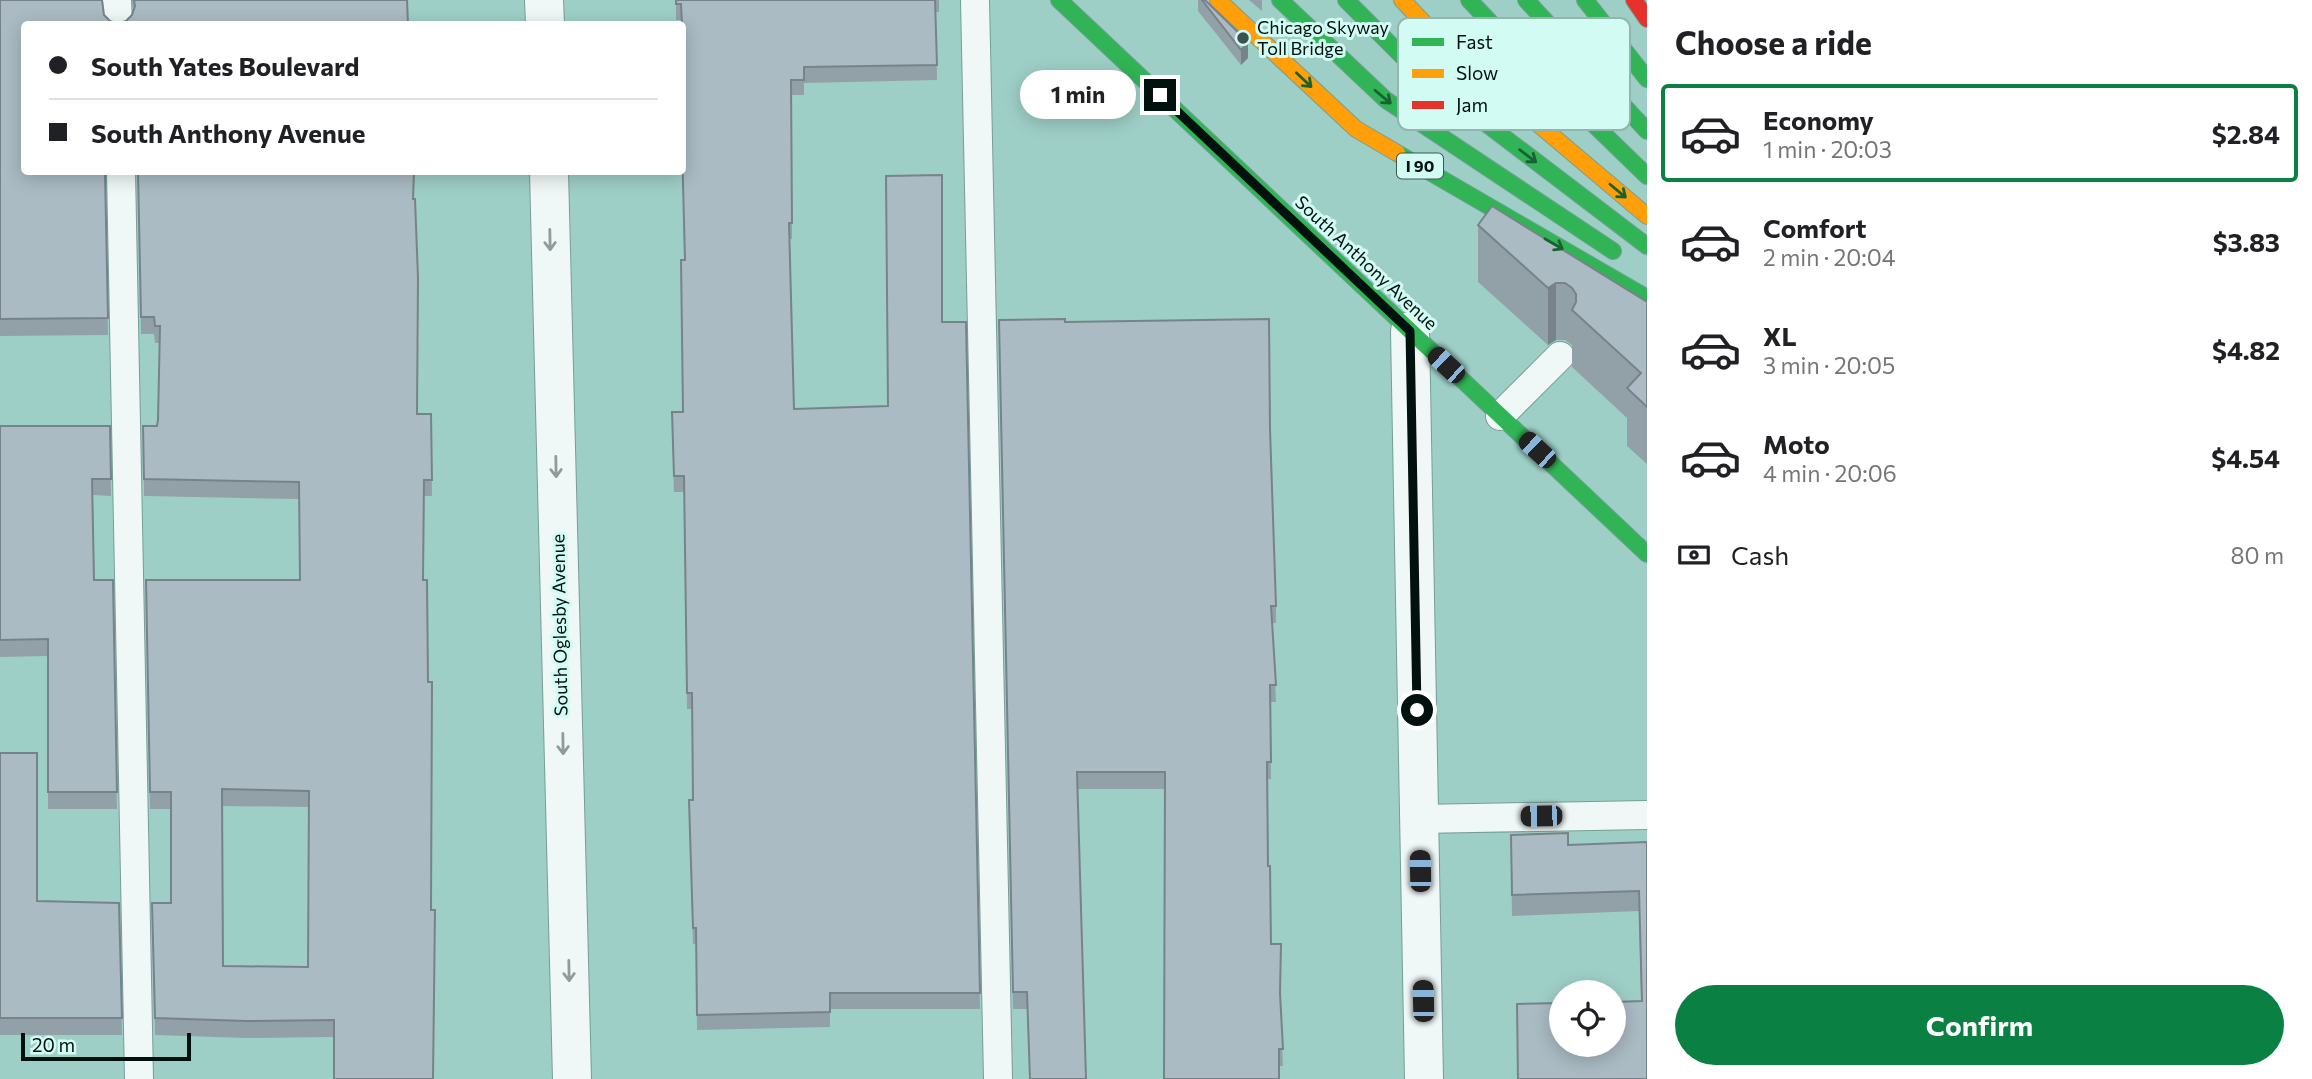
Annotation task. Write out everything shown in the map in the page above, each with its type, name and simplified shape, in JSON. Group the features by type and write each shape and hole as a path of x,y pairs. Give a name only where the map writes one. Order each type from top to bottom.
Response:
{"main road":[{"name":"South Anthony Avenue","path":"1059,0 1647,554"},
{"name":"I 90","path":"1218,0 1356,129 1647,298"},
{"name":"I 90","path":"1280,0 1386,100 1398,108"},
{"path":"1346,0 1398,52"},
{"path":"1402,0 1419,18"},
{"path":"1469,0 1486,18"},
{"path":"1526,0 1543,18"},
{"path":"1585,0 1599,18"},
{"path":"1634,0 1647,19"},
{"path":"1630,57 1647,79"},
{"path":"1630,113 1647,131"},
{"name":"I 90","path":"1431,130 1624,258"},
{"path":"1495,130 1647,246"},
{"path":"1545,130 1647,216"},
{"path":"1600,130 1647,176"}],"street":[{"path":"544,0 545,21"},
{"name":"South Oglesby Avenue","path":"549,175 572,1079"},
{"path":"1410,331 1424,1079"}],"lane":[{"path":"117,0 118,21"},
{"path":"975,0 998,1079"},
{"path":"121,175 139,1079"},
{"path":"1500,416 1560,356"},
{"path":"1419,819 1647,815"}],"building":[{"path":"0,0 102,0 104,15 110,21 21,21 21,175 105,175 108,318 0,319"},
{"path":"134,0 407,0 408,21 126,21 132,15"},
{"path":"676,0 935,0 937,65 804,67 804,80 791,80 792,223 789,223 794,409 888,406 886,176 942,175 942,322 966,322 980,993 830,993 830,1012 697,1015 696,928 693,928 689,800 693,800 692,693 687,693 684,476 674,476 672,412 683,412 681,260 685,260 683,175 686,175 686,21 682,21 681,4 676,4"},
{"path":"1202,0 1248,42 1241,50"},
{"path":"138,175 414,175 418,278 417,414 431,414 432,480 424,480 423,580 427,580 428,682 432,682 431,910 435,910 433,1079 334,1079 334,1020 155,1018 152,903 171,903 171,792 150,792 146,580 300,580 299,482 144,479 143,426 157,426 158,420 160,326 155,326 154,317 141,317","holes":["222,789 309,791 308,967 223,966"]},
{"path":"1492,206 1647,302 1647,407 1627,388 1641,373 1572,310 1576,294 1572,288 1565,283 1556,283 1548,288 1478,225"},
{"path":"1065,319 1065,322 1269,319 1276,606 1271,606 1276,685 1270,685 1271,762 1267,762 1268,866 1271,944 1281,944 1283,1049 1279,1049 1279,1079 1164,1079 1165,772 1077,772 1086,1079 1030,1079 1027,992 1013,992 999,320"},
{"path":"0,426 110,426 111,479 92,479 94,580 113,580 117,792 48,792 48,639 0,640"},
{"path":"0,753 37,753 37,901 119,903 122,1018 0,1018"},
{"path":"1568,833 1568,845 1647,842 1647,1079 1518,1079 1517,1004 1549,1003 1549,1057 1626,1057 1626,1002 1642,1001 1639,891 1512,895 1511,835"}],"traffic: fast":[{"path":"1059,0 1647,554"},
{"path":"1280,0 1386,100 1398,108"},
{"path":"1346,0 1398,52"},
{"path":"1469,0 1486,18"},
{"path":"1526,0 1543,18"},
{"path":"1585,0 1599,18"},
{"path":"1630,57 1647,79"},
{"path":"1630,113 1647,131"},
{"path":"1431,130 1613,251"},
{"path":"1495,130 1647,246"},
{"path":"1600,130 1647,176"},
{"path":"1397,153 1647,298"}],"traffic: slow":[{"path":"1218,0 1356,129 1397,153"},
{"path":"1402,0 1419,18"},
{"path":"1545,130 1647,216"}],"traffic: jam":[{"path":"1634,0 1647,19"}],"place":[{"name":"Chicago Skyway Toll Bridge","path":"1243,38"}],"route":[{"path":"1160,95 1410,331 1417,710"}]}
